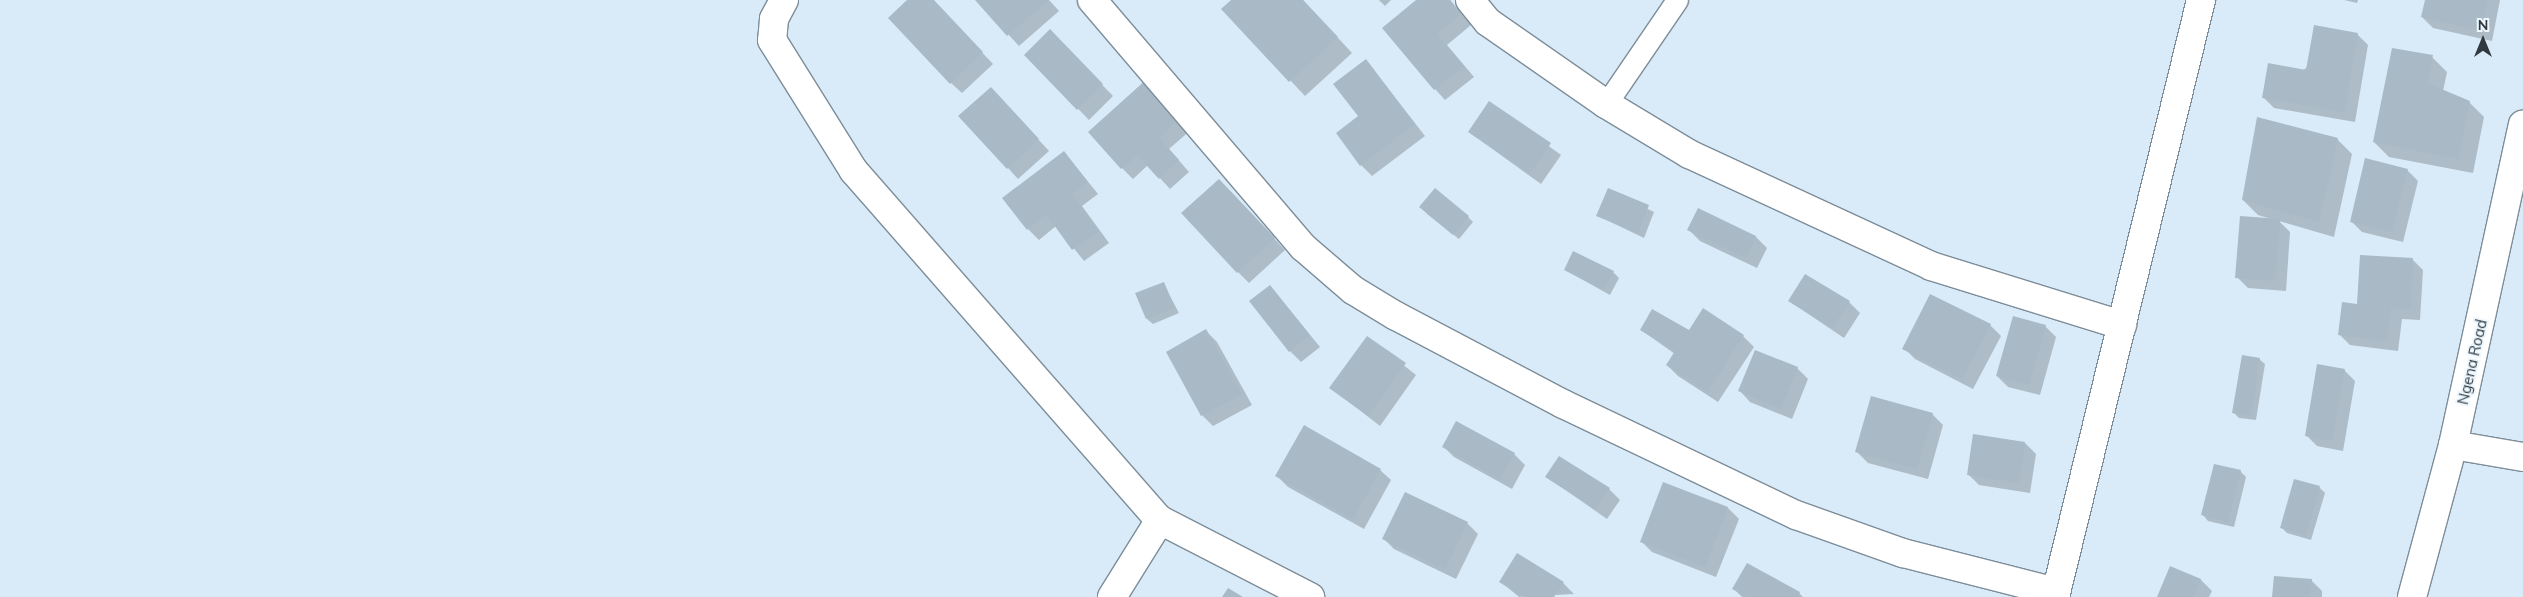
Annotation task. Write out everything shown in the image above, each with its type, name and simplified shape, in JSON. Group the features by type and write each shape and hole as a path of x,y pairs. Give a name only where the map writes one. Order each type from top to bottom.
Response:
{"street":[{"path":"784,0 774,19 772,40 854,171 1160,520 1310,597"},
{"path":"1092,0 1303,247 1353,290 1396,316 1563,404 1796,515 1903,553 2056,595 2201,0"},
{"path":"1470,0 1488,22 1606,104 1689,154 1922,262 2122,325"},
{"name":"Ngena Road","path":"2412,597 2453,445 2523,125"},
{"path":"2453,445 2523,457"},
{"path":"1112,597 1160,520"}],"lane":[{"path":"1606,104 1677,0"}],"building":[{"path":"907,0 934,0 983,52 950,84 888,18"},
{"path":"975,0 1049,0 1007,36"},
{"path":"1231,0 1303,0 1338,37 1289,82 1221,9"},
{"path":"1416,0 1450,0 1461,13 1437,34 1464,66 1434,90 1382,28"},
{"path":"2425,0 2488,0 2481,31 2421,17"},
{"path":"2314,25 2358,33 2344,112 2262,98 2268,63 2306,70"},
{"path":"1050,29 1103,84 1077,110 1024,55"},
{"path":"2392,48 2433,55 2427,83 2470,101 2458,159 2373,142"},
{"path":"1366,59 1415,124 1360,166 1336,133 1358,116 1333,84"},
{"path":"1148,78 1183,116 1159,138 1179,160 1159,179 1137,155 1121,169 1088,132"},
{"path":"991,87 1039,139 1007,169 958,116"},
{"path":"1489,101 1551,143 1530,174 1468,132"},
{"path":"2257,117 2338,138 2319,222 2242,200"},
{"path":"1064,151 1088,182 1072,194 1099,232 1072,250 1046,214 1027,230 1002,198"},
{"path":"2365,158 2408,169 2392,232 2350,222"},
{"path":"1219,179 1275,238 1237,273 1181,213"},
{"path":"1435,188 1469,216 1453,235 1419,207"},
{"path":"1608,188 1649,205 1638,233 1596,216"},
{"path":"1698,208 1756,236 1746,258 1687,230"},
{"path":"2240,216 2280,219 2275,281 2235,278"},
{"path":"1573,251 1614,271 1604,290 1564,270"},
{"path":"2360,255 2413,258 2410,310 2391,308 2387,341 2338,335 2342,302 2357,304"},
{"path":"1805,274 1850,301 1832,328 1788,301"},
{"path":"1164,282 1175,308 1146,319 1135,293"},
{"path":"1270,285 1310,335 1289,352 1249,301"},
{"path":"1930,294 1991,324 1962,379 1902,349"},
{"path":"1703,308 1744,335 1707,392 1666,365 1675,351 1640,330 1652,309 1689,330"},
{"path":"2013,316 2046,325 2029,385 1996,376"},
{"path":"1206,329 1242,394 1201,416 1166,352"},
{"path":"1367,336 1406,363 1368,416 1329,388"},
{"path":"1755,350 1798,367 1781,409 1738,391"},
{"path":"2242,355 2260,358 2251,416 2232,413"},
{"path":"2317,364 2345,369 2332,441 2305,436"},
{"path":"1871,396 1933,413 1917,469 1855,452"},
{"path":"1456,421 1515,453 1500,479 1442,447"},
{"path":"1304,425 1381,469 1353,519 1275,476"},
{"path":"1973,434 2025,442 2019,483 1967,475"},
{"path":"1559,456 1610,488 1595,509 1545,477"},
{"path":"2214,464 2241,470 2228,522 2201,515"},
{"path":"2294,479 2320,486 2306,535 2280,528"},
{"path":"1663,482 1728,507 1705,567 1640,542"},
{"path":"1405,492 1468,522 1445,569 1382,539"},
{"path":"1517,553 1564,582 1554,597 1524,597 1499,582"},
{"path":"1747,563 1800,592 1798,597 1747,597 1732,589"},
{"path":"2170,566 2201,579 2194,597 2157,597"},
{"path":"2274,576 2312,579 2310,597 2272,597"},
{"path":"1228,588 1243,597 1222,597"}]}
